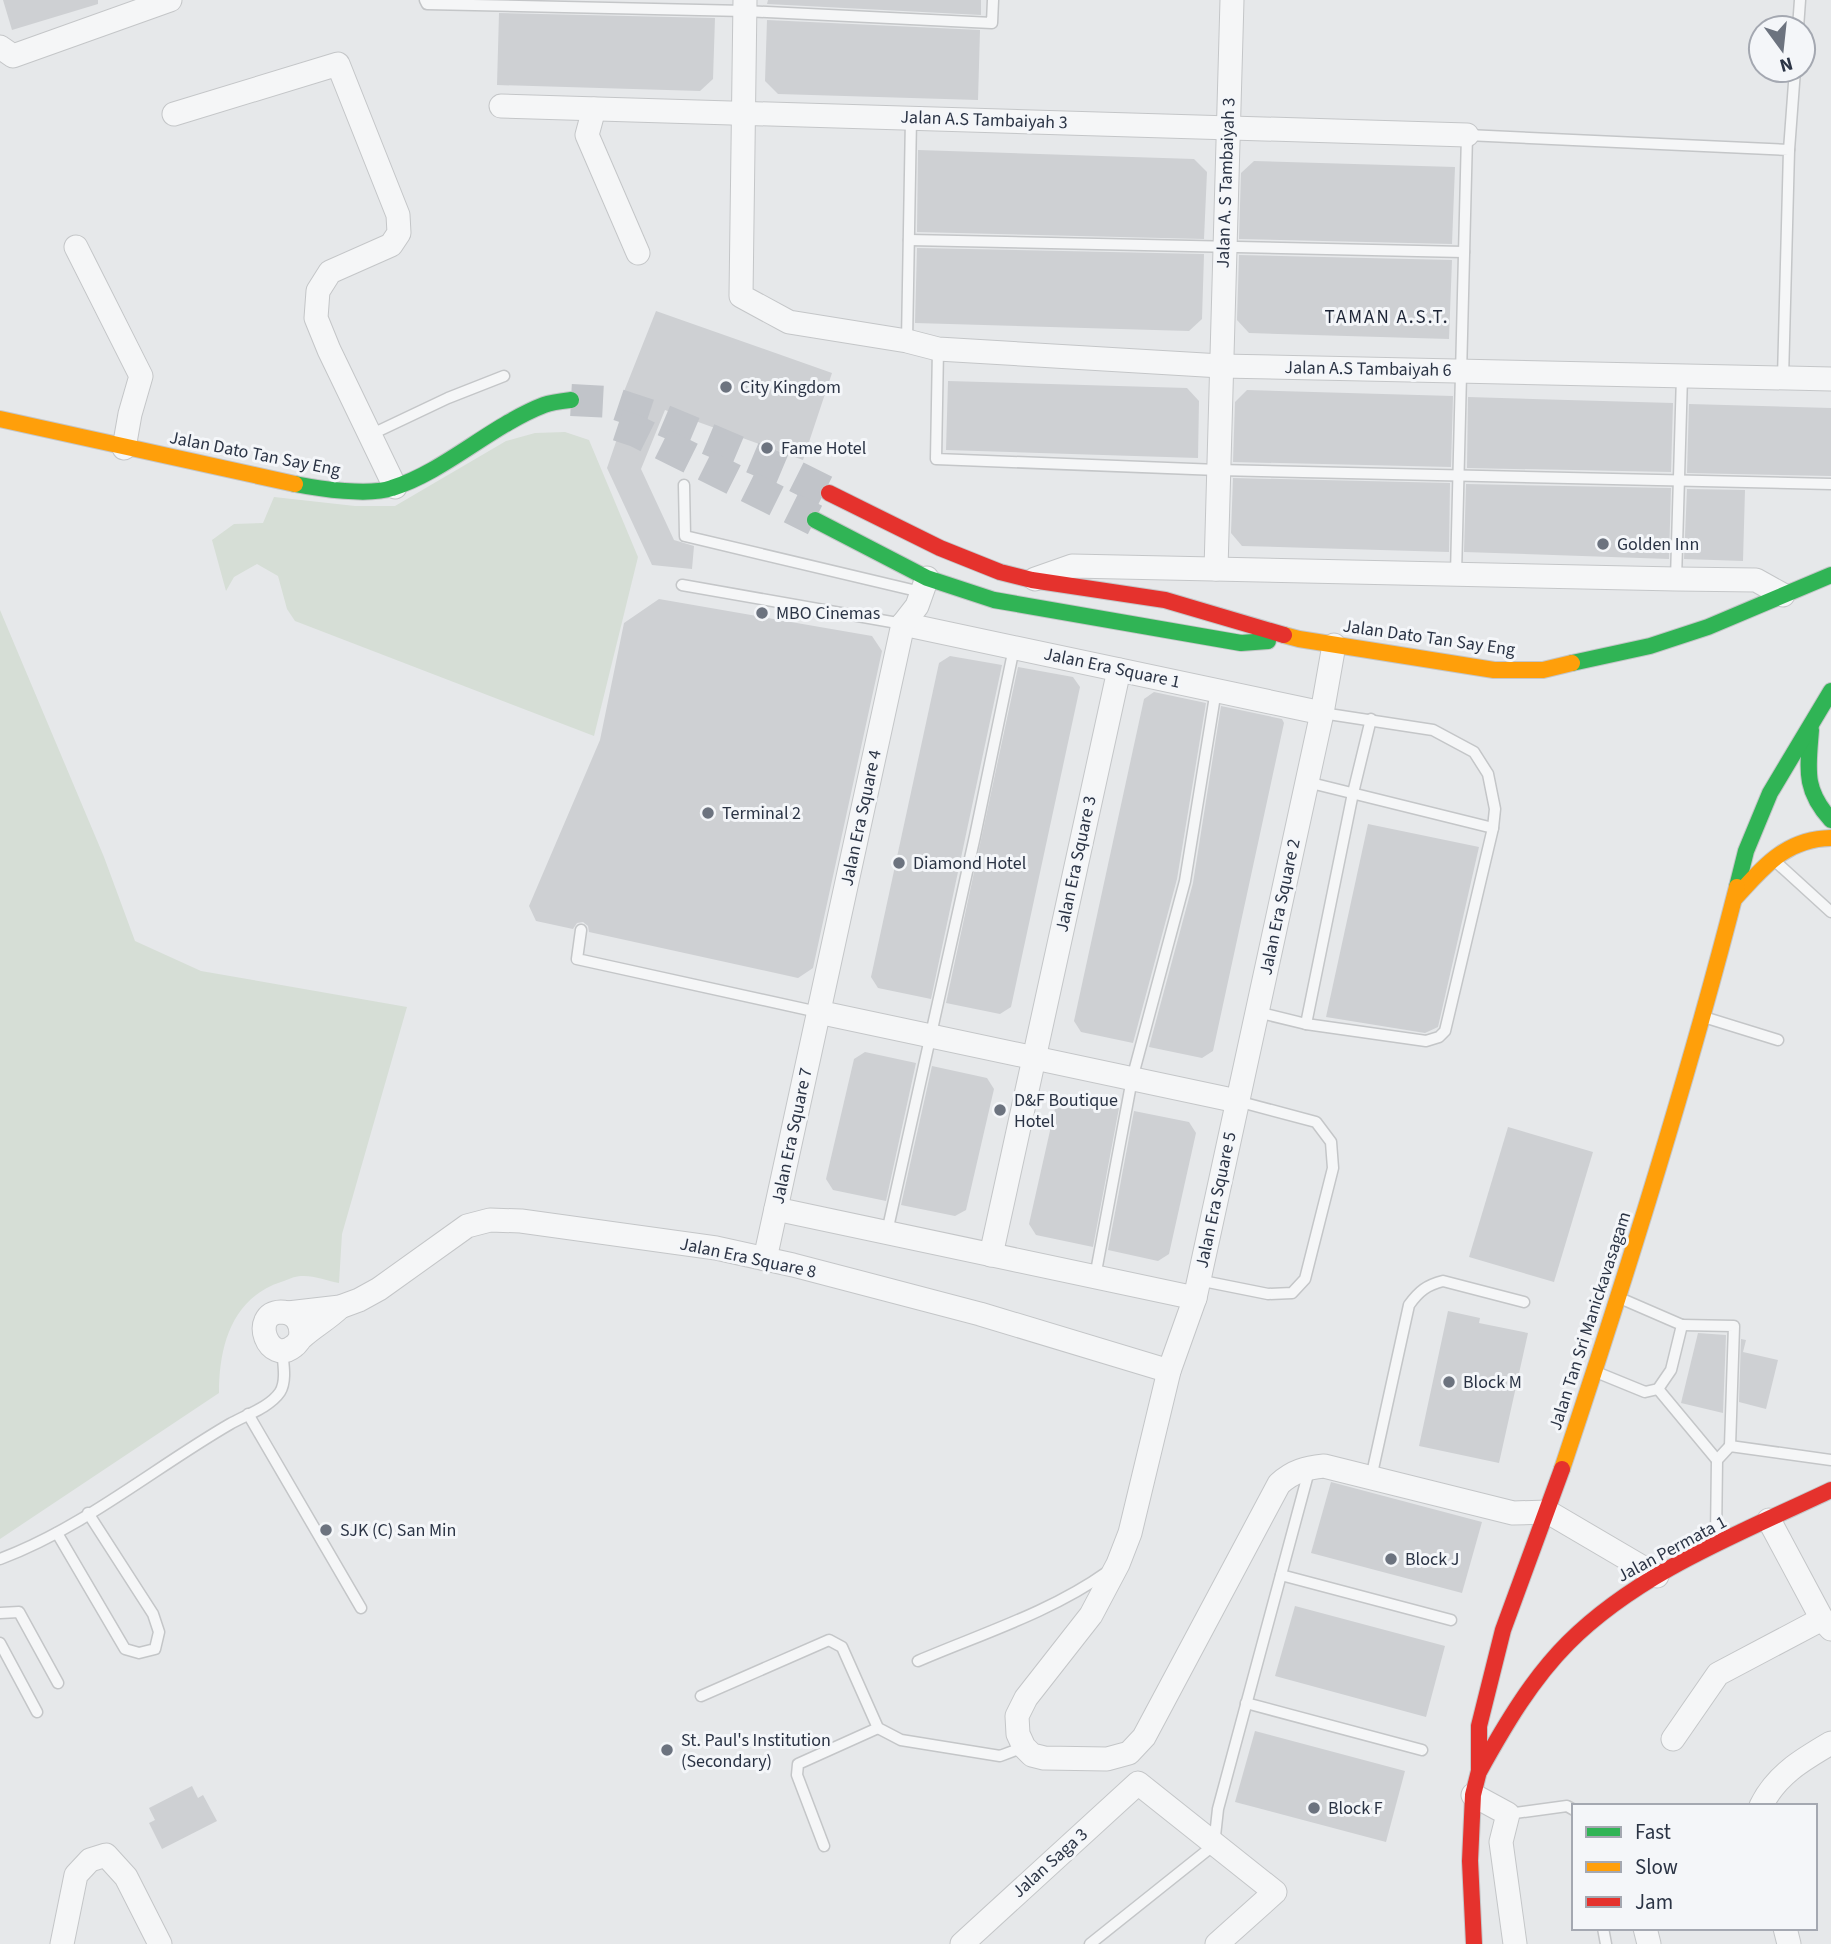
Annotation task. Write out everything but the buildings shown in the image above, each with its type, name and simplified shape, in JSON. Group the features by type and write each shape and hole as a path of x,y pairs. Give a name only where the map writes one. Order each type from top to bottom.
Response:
{"street":[{"path":"0,47 13,56 170,0"},
{"name":"Jalan A. S Tambaiyah 3","path":"1216,569 1232,0"},
{"path":"743,113 745,6"},
{"path":"174,114 338,64 398,215 399,233 391,246 330,272 318,291 316,318 395,487"},
{"name":"Jalan A.S Tambaiyah 3","path":"500,106 1467,135"},
{"path":"594,109 587,135 638,253"},
{"name":"Jalan A.S Tambaiyah 6","path":"743,113 741,296 789,322 907,341 938,349 1221,366 1831,379"},
{"path":"76,247 141,376 124,448"},
{"name":"Jalan Dato Tan Say Eng","path":"0,419 300,485 348,491 395,487 423,475 479,439 546,404 570,407"},
{"name":"Jalan Dato Tan Say Eng","path":"828,493 940,548 1000,572 1032,580 1165,600 1299,639 1494,670 1543,670 1650,646 1707,627 1831,575"},
{"name":"Jalan Dato Tan Say Eng","path":"815,520 924,585 956,589 994,600 1241,643 1299,639"},
{"path":"1032,580 1072,566 1756,580 1783,595"},
{"name":"Jalan Era Square 4","path":"818,1012 903,624 917,606 924,585"},
{"name":"Jalan Era Square 1","path":"903,624 1322,713"},
{"name":"Jalan Era Square 2","path":"1237,1101 1322,713 1334,645"},
{"name":"Jalan Era Square 3","path":"991,1255 1119,670"},
{"name":"Jalan Tan Sri Manickavasagam","path":"1474,1944 1470,1861 1473,1795 1479,1771 1479,1726 1503,1630 1548,1512 1619,1298 1704,1017 1746,851 1770,793 1831,691"},
{"path":"1811,725 1808,788 1816,805 1831,820"},
{"path":"1734,899 1786,847 1831,838"},
{"path":"818,1012 1237,1101"},
{"name":"Jalan Era Square 7","path":"765,1259 818,1012"},
{"name":"Jalan Era Square 5","path":"1024,1747 1018,1734 1017,1716 1026,1698 1091,1615 1118,1564 1130,1532 1170,1371 1196,1289 1237,1101"},
{"path":"776,1209 1095,1277 1196,1289"},
{"name":"Jalan Era Square 8","path":"340,1307 291,1345 267,1342 263,1331 271,1316 282,1312 340,1307 379,1289 467,1227 490,1220 521,1222 716,1248 765,1259 980,1314 1170,1371"},
{"path":"288,1313 298,1321 301,1333 291,1345"},
{"path":"1024,1747 1032,1755 1044,1758 1107,1759 1129,1753 1144,1737 1279,1484 1290,1473 1324,1466 1513,1513 1548,1512 1657,1576"},
{"name":"Jalan Permata 1","path":"1479,1771 1509,1718 1556,1657 1583,1629 1620,1599 1657,1576 1831,1490"},
{"path":"1673,1739 1718,1674 1827,1624 1769,1520"},
{"path":"1762,1804 1770,1788 1798,1762 1831,1743"},
{"name":"Jalan Saga 3","path":"962,1944 1138,1783 1214,1845"},
{"path":"1473,1795 1508,1814 1501,1842 1515,1944"},
{"path":"1214,1845 1275,1892 1217,1944"},
{"path":"62,1944 76,1875 90,1860 106,1855 125,1877 155,1941"}],"lane":[{"path":"425,0 427,4 745,6 992,23 993,0"},
{"path":"1783,378 1789,150 1794,84"},
{"path":"907,341 911,118"},
{"path":"1455,574 1467,135 1789,150"},
{"path":"909,240 1464,252"},
{"path":"938,349 936,459 1218,470 1831,484"},
{"path":"370,435 448,398 504,376"},
{"path":"1676,579 1682,376"},
{"path":"684,485 685,536 924,585"},
{"path":"682,585 903,624"},
{"path":"887,1233 1014,648"},
{"path":"1095,1277 1132,1079 1185,881 1216,690"},
{"path":"1256,1012 1306,1024 1426,1041 1439,1037 1445,1031 1493,828 1494,808 1488,774 1474,752 1433,730 1322,713"},
{"path":"1306,1024 1353,793 1371,719"},
{"path":"1307,782 1493,828"},
{"path":"1773,858 1831,912"},
{"path":"581,930 577,959 818,1012"},
{"path":"1704,1017 1778,1040"},
{"path":"1196,1289 1292,1293 1305,1279 1334,1168 1331,1142 1316,1122 1237,1101"},
{"path":"1371,1478 1409,1305 1418,1292 1430,1284 1443,1281 1524,1302"},
{"path":"1619,1298 1682,1325 1734,1326 1730,1446 1717,1460"},
{"path":"1594,1372 1645,1392 1658,1389 1671,1370 1682,1325"},
{"path":"0,1559 57,1533 264,1405 280,1392 291,1345"},
{"path":"1658,1389 1717,1460 1716,1546"},
{"path":"248,1414 362,1608"},
{"path":"1730,1446 1831,1460"},
{"path":"1090,1944 1214,1845 1218,1809 1310,1468"},
{"path":"57,1533 125,1649 139,1653 155,1649 159,1632 153,1614 88,1513"},
{"path":"918,1661 1048,1606 1088,1586 1118,1564"},
{"path":"1281,1575 1451,1620"},
{"path":"0,1613 19,1612 58,1683"},
{"path":"701,1696 829,1640 842,1647 878,1728 901,1740 1000,1756 1024,1747"},
{"path":"0,1643 37,1712"},
{"path":"1246,1703 1422,1750"},
{"path":"824,1846 797,1775 798,1764 878,1728"},
{"path":"1508,1814 1567,1805 1572,1809"}],"shaded area":[{"path":"565,432 589,440 638,557 594,736 295,621 287,609 278,576 257,564 234,577 226,591 212,540 234,524 263,523 274,497 355,506 395,506 506,441 535,433"},
{"path":"0,610 104,857 135,941 201,971 407,1007 342,1234 339,1283 299,1276 264,1289 251,1299 232,1326 222,1358 219,1393 0,1539"}],"tunnel":[{"path":"571,400 610,402 658,418 789,473 829,493"},
{"path":"618,425 636,431 815,520"}],"traffic: fast":[{"path":"295,484 358,492 392,488 430,471 525,414 547,404 571,400"},
{"path":"815,520 927,578 994,600 1241,643 1268,641"},
{"path":"1572,663 1650,646 1708,627 1831,575"},
{"path":"1737,887 1746,851 1770,793 1831,691"},
{"path":"1811,730 1809,778 1816,798 1831,820"}],"traffic: slow":[{"path":"0,419 295,484"},
{"path":"1284,635 1494,670 1543,670 1572,663"},
{"path":"1735,898 1766,866 1788,849 1801,843 1831,838"},
{"path":"1562,1469 1655,1180 1737,887"}],"traffic: jam":[{"path":"829,493 940,548 1000,572 1032,580 1165,600 1284,635"},
{"path":"1474,1944 1470,1861 1473,1795 1479,1771 1479,1726 1503,1630 1562,1469"},
{"path":"1480,1770 1531,1687 1568,1643 1596,1618 1659,1574 1727,1538 1831,1490"}],"place":[{"name":"City Kingdom","path":"726,387"},
{"name":"Fame Hotel","path":"767,448"},
{"name":"Golden Inn","path":"1603,544"},
{"name":"MBO Cinemas","path":"762,613"},
{"name":"Terminal 2","path":"708,813"},
{"name":"Diamond Hotel","path":"899,863"},
{"name":"D&F Boutique Hotel","path":"1000,1110"},
{"name":"Block M","path":"1449,1382"},
{"name":"SJK (C) San Min","path":"326,1530"},
{"name":"Block J","path":"1391,1559"},
{"name":"St. Paul's Institution (Secondary)","path":"667,1750"},
{"name":"Block F","path":"1314,1808"}],"district":[{"name":"TAMAN A.S.T.","path":"1387,317"}]}
